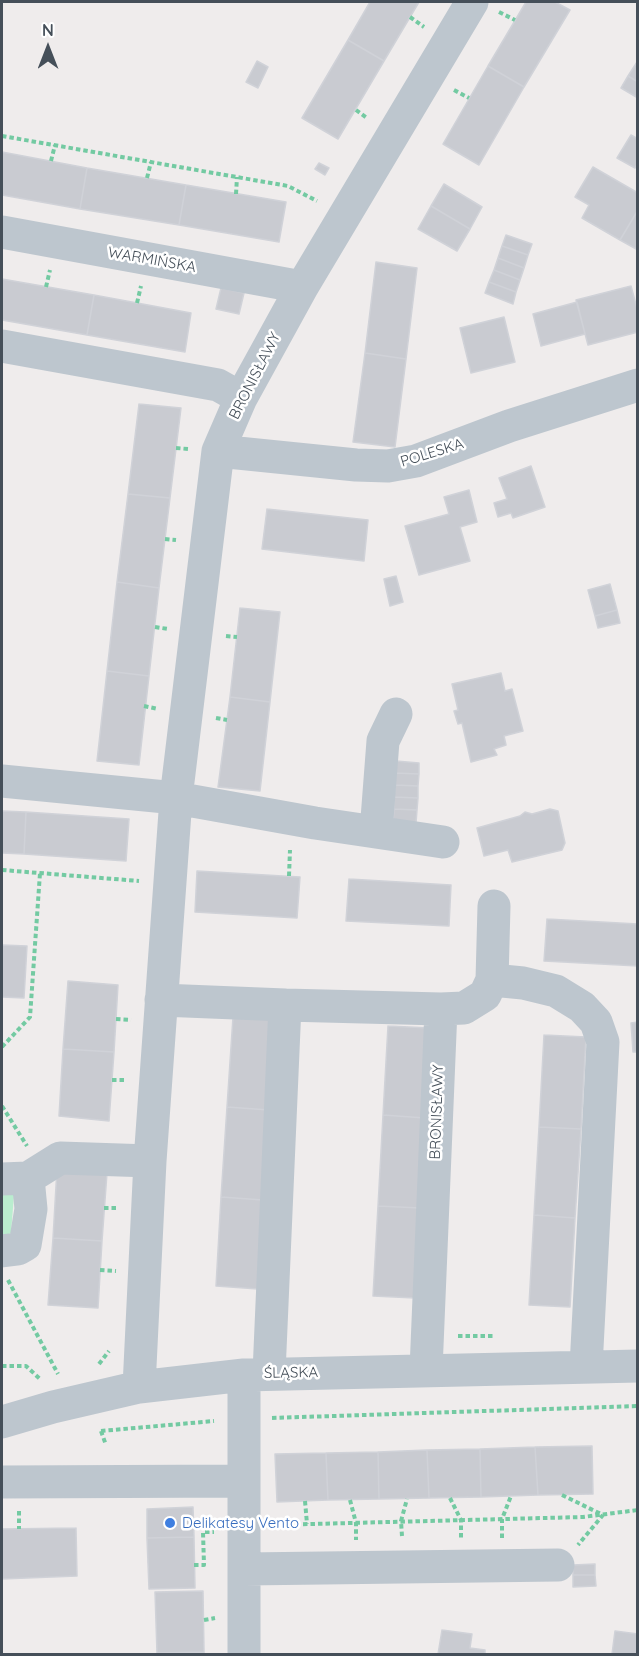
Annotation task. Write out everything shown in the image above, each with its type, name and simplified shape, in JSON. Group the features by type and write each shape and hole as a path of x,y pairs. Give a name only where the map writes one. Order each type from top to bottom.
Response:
{"street":[{"name":"BRONISŁAWY","path":"139,1387 150,1161 150,1010 218,450 242,398 302,287 472,2"},
{"name":"WARMIŃSKA","path":"2,232 302,287"},
{"path":"2,346 218,385 242,398"},
{"name":"POLESKA","path":"218,450 357,465 388,466 416,461 509,426 638,385"},
{"path":"376,832 383,741 396,714"},
{"path":"2,781 176,798 444,842"},
{"path":"150,1010 285,1005 464,1008 486,995 492,980 494,906"},
{"path":"492,980 523,983 556,991 582,1007 596,1022 603,1042 586,1367"},
{"path":"244,1654 244,1418 257,1374 285,1005"},
{"name":"BRONISŁAWY","path":"426,1370 441,1009"},
{"path":"4,1263 25,1245 32,1209 24,1175 60,1158 150,1161"},
{"name":"ŚLĄSKA","path":"2,1422 53,1407 139,1387 257,1374 638,1366"},
{"path":"2,1482 244,1481"},
{"path":"245,1569 558,1565"}],"path":[{"path":"2,136 288,186 345,216"},
{"path":"51,161 55,145"},
{"path":"147,178 151,162"},
{"path":"236,194 237,177"},
{"path":"2,870 149,881"},
{"path":"2,1047 30,1017 40,873"},
{"path":"116,1019 150,1010"},
{"path":"112,1080 133,1080"},
{"path":"2,1106 24,1175"},
{"path":"104,1208 124,1209"},
{"path":"4,1263 63,1383"},
{"path":"100,1270 120,1271"},
{"path":"96,1367 112,1349"},
{"path":"2,1366 26,1366 41,1380"},
{"path":"101,1431 244,1418 638,1406"},
{"path":"562,1495 603,1515"},
{"path":"502,1519 511,1496"},
{"path":"450,1498 461,1520"},
{"path":"402,1521 407,1499"},
{"path":"350,1500 356,1523"},
{"path":"305,1501 307,1524"},
{"path":"245,1526 603,1515 638,1510"},
{"path":"558,1565 595,1528 603,1515"},
{"path":"194,1564 204,1565 203,1532"}],"green space":[{"path":"2,1186 14,1195 11,1233 2,1238"}],"building":[{"path":"370,2 419,2 384,61 348,40"},
{"path":"526,2 555,2 570,10 524,87 488,66"},
{"path":"348,40 384,61 338,139 302,118"},
{"path":"257,61 268,67 258,88 246,82"},
{"path":"638,63 638,82 628,76"},
{"path":"488,66 524,87 479,165 443,144"},
{"path":"628,76 638,82 638,98 621,88"},
{"path":"631,135 638,139 638,163 635,168 617,158"},
{"path":"2,152 87,168 80,209 2,195"},
{"path":"319,163 329,168 325,175 315,169"},
{"path":"593,167 638,193 638,210 620,240 582,218 589,205 575,197"},
{"path":"87,168 186,185 179,225 80,209"},
{"path":"444,184 482,207 470,229 431,206"},
{"path":"186,185 286,202 279,242 179,225"},
{"path":"431,206 470,229 457,251 418,229"},
{"path":"638,210 638,250 620,240"},
{"path":"506,235 532,244 528,255 502,246"},
{"path":"502,246 528,255 524,268 498,258"},
{"path":"498,258 524,268 520,280 494,270"},
{"path":"376,262 417,268 406,359 365,353"},
{"path":"494,270 520,280 516,292 489,282"},
{"path":"2,279 94,295 87,335 2,320"},
{"path":"489,282 516,292 513,304 485,293"},
{"path":"631,286 638,312 638,332 588,345 576,300"},
{"path":"221,288 244,293 239,314 216,309"},
{"path":"94,295 191,313 185,352 87,335"},
{"path":"577,302 585,334 541,346 533,314"},
{"path":"504,317 515,362 471,373 460,328"},
{"path":"365,353 406,359 395,447 353,442"},
{"path":"139,404 181,408 170,498 128,494"},
{"path":"531,466 545,507 513,518 511,513 498,517 494,503 507,499 499,478"},
{"path":"469,490 477,522 460,527 470,561 419,575 405,526 449,514 444,497"},
{"path":"128,494 170,498 159,588 117,582"},
{"path":"267,509 368,520 364,561 262,549"},
{"path":"396,576 403,602 390,606 384,579"},
{"path":"117,582 159,588 149,676 107,671"},
{"path":"610,584 617,610 595,616 588,590"},
{"path":"240,608 280,612 270,702 230,697"},
{"path":"617,610 620,623 598,628 595,616"},
{"path":"107,671 149,676 139,765 97,761"},
{"path":"501,673 505,691 512,689 523,731 504,736 506,745 494,749 497,755 471,762 462,723 458,724 454,711 458,710 452,684"},
{"path":"230,697 270,702 260,791 218,787"},
{"path":"396,761 419,763 419,774 395,773"},
{"path":"395,773 419,774 418,786 395,785"},
{"path":"395,785 418,786 418,798 394,797"},
{"path":"394,797 418,798 417,810 394,809"},
{"path":"394,809 417,810 416,823 393,822"},
{"path":"550,809 558,811 565,843 562,850 512,862 508,850 484,856 477,828 520,816 525,812 532,814"},
{"path":"2,811 26,812 24,854 2,853"},
{"path":"26,812 129,819 126,861 24,854"},
{"path":"197,871 300,877 297,918 195,912"},
{"path":"349,879 451,885 449,926 346,921"},
{"path":"547,919 638,924 638,966 544,961"},
{"path":"2,945 27,946 24,998 2,997"},
{"path":"68,981 118,985 114,1052 63,1049"},
{"path":"233,1017 274,1019 269,1110 227,1107"},
{"path":"638,1022 638,1052 633,1052 631,1023"},
{"path":"388,1026 430,1028 425,1118 383,1115"},
{"path":"544,1035 586,1037 581,1129 539,1127"},
{"path":"63,1049 114,1052 109,1121 59,1116"},
{"path":"227,1107 269,1110 263,1200 221,1197"},
{"path":"383,1115 425,1118 420,1208 378,1206"},
{"path":"539,1127 581,1129 575,1218 534,1215"},
{"path":"57,1169 107,1173 102,1241 53,1238"},
{"path":"221,1197 263,1200 258,1289 216,1286"},
{"path":"378,1206 420,1208 415,1298 373,1296"},
{"path":"534,1215 575,1218 570,1307 529,1305"},
{"path":"53,1238 102,1241 98,1308 48,1305"},
{"path":"592,1446 593,1494 538,1495 535,1447"},
{"path":"535,1447 538,1495 481,1497 480,1449"},
{"path":"480,1449 481,1497 429,1498 427,1450"},
{"path":"427,1450 429,1498 379,1499 378,1452"},
{"path":"378,1452 379,1499 328,1500 326,1453"},
{"path":"326,1453 328,1500 277,1502 275,1454"},
{"name":"Delikatesy Vento","path":"193,1507 194,1537 147,1538 147,1509"},
{"path":"76,1528 77,1576 2,1579 2,1529"},
{"path":"194,1537 195,1588 149,1589 147,1538"},
{"path":"595,1564 595,1575 573,1575 573,1565"},
{"path":"573,1575 595,1575 596,1586 573,1587"},
{"path":"203,1591 204,1652 157,1653 155,1592"},
{"path":"442,1630 472,1634 470,1648 485,1650 485,1654 438,1654"},
{"path":"615,1631 638,1634 638,1654 612,1654"},
{"path":"204,1652 204,1654 157,1654 157,1653"}],"place":[{"name":"Delikatesy Vento","path":"170,1523"}]}
